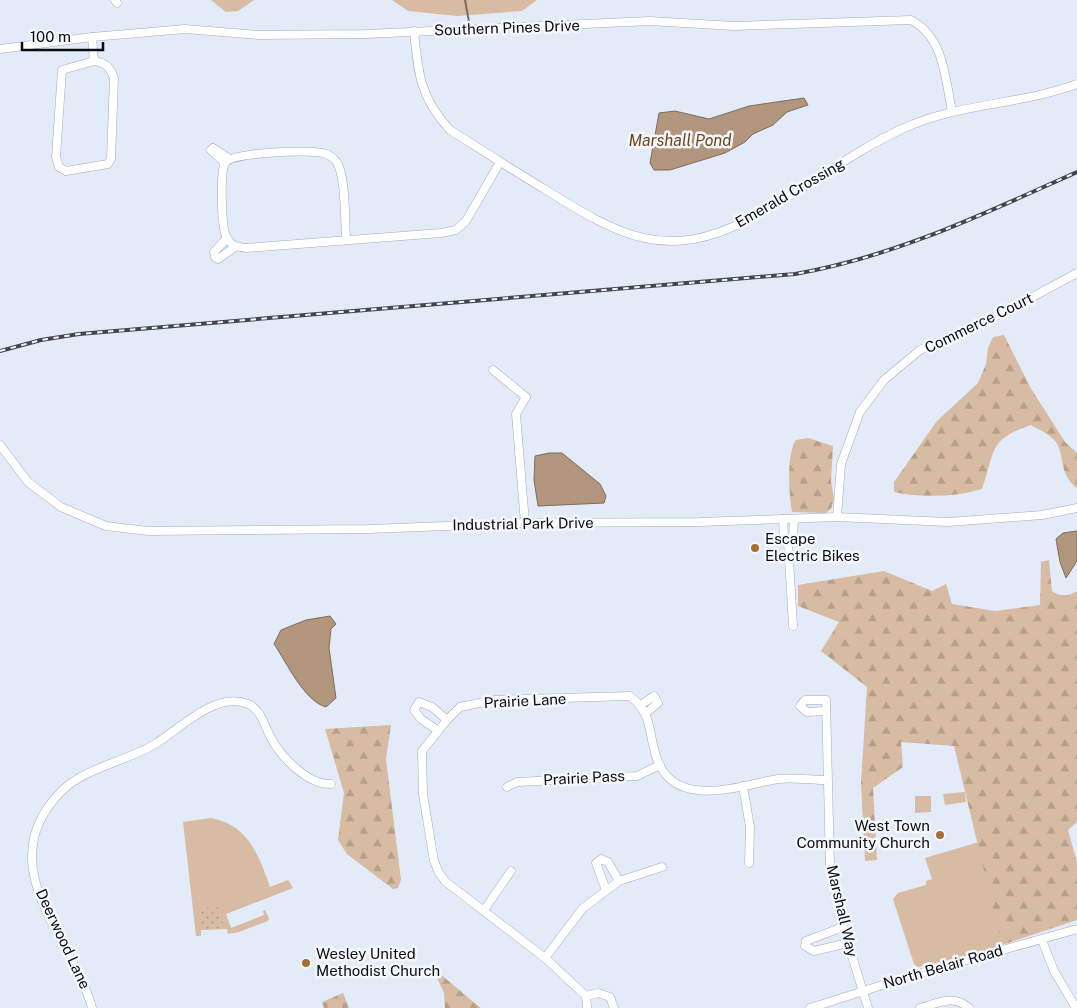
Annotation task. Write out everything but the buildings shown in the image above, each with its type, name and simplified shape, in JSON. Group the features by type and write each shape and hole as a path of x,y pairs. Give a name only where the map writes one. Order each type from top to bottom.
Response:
{"street":[{"name":"Southern Pines Drive","path":"0,49 92,37 185,29 259,35 366,34 650,21 734,26 911,20 922,25 932,36 938,48 952,111"},
{"name":"Emerald Crossing","path":"414,31 418,73 425,96 434,114 450,130 609,228 632,236 656,240 688,240 718,233 749,219 903,129 952,111 1032,98 1077,84"},
{"path":"92,37 94,61"},
{"path":"94,61 103,62 110,68 114,78 111,159 108,164 66,171 59,166 56,157 62,70 94,61"},
{"path":"235,247 227,238 223,227 227,161 250,154 316,152 328,154 337,162 341,174 346,240"},
{"path":"227,238 214,252 215,257 218,259 235,247 246,248 456,230 466,221 500,162"},
{"name":"Commerce Court","path":"837,517 840,464 860,412 884,380 920,350 1005,312 1077,274"},
{"path":"493,370 526,397 516,414 525,523"},
{"name":"Industrial Park Drive","path":"0,445 22,475 47,498 92,522 125,530 369,529 525,523 698,522 837,517 948,522 1042,515 1077,508"},
{"path":"783,519 784,537 788,542 793,626"},
{"path":"788,542 793,539 794,519"},
{"name":"Prairie Lane","path":"586,996 545,958 446,882 438,873 434,861 423,794 422,751 437,730 460,707 494,700 630,696 641,705"},
{"path":"646,714 658,704 654,696 641,705 646,714 660,765 674,784 706,792 780,779 827,780"},
{"name":"Deerwood Lane","path":"92,1008 87,990 40,899 30,856 39,824 53,798 79,778 150,747 210,707 232,701 250,705 259,715 272,740 288,760 314,782 331,784"},
{"path":"437,730 421,719 414,710 419,702 432,707 447,720"},
{"name":"Marshall Way","path":"826,711 830,866 843,927 868,1008"},
{"name":"Prairie Pass","path":"507,787 517,782 636,776 660,765"},
{"path":"743,786 750,827 749,863"},
{"path":"606,890 596,863 601,859 608,862 619,881"},
{"path":"545,958 582,908 619,881 662,867"},
{"path":"484,910 511,871"},
{"path":"843,927 812,937 806,941 806,946 814,951 848,943"},
{"name":"North Belair Road","path":"810,1008 863,990 1077,929"},
{"path":"1042,940 1054,972 1076,1008"},
{"path":"587,1008 586,996 598,993 610,997 614,1008"},
{"path":"920,1008 952,999 962,1001 969,1008"}],"green space":[{"path":"211,0 254,0 238,11 226,12"},
{"path":"392,0 537,0 522,11 457,16 408,11"},
{"path":"1004,335 1030,387 1065,442 1077,453 1077,488 1066,475 1059,448 1055,441 1031,425 1017,430 1000,441 992,455 982,489 961,494 938,496 894,492 894,482 937,421 978,383 986,364 988,348 993,337"},
{"path":"808,438 833,446 831,481 834,499 831,509 826,513 792,512 789,485 791,455 796,440"},
{"path":"1049,560 1052,591 1064,596 1077,591 1077,822 1068,830 1077,862 1077,920 1002,945 954,746 901,742 903,767 873,788 877,860 865,861 861,783 867,687 821,651 839,622 798,606 798,585 884,571 932,591 946,584 952,604 995,611 1040,605 1041,562"},
{"path":"391,725 386,759 401,880 398,888 393,889 347,854 338,840 344,793 325,729"},
{"path":"965,792 966,802 945,805 943,794"},
{"path":"915,796 931,796 931,812 915,813"},
{"path":"211,818 234,827 243,834 256,853 270,887 288,880 293,888 226,914 231,928 264,915 263,911 265,910 269,918 268,921 228,934 227,929 201,930 201,936 196,936 183,822"},
{"path":"979,842 1002,945 972,955 918,967 914,964 893,899 898,893 926,885 926,881 932,879 925,858"},
{"path":"221,907 223,928 201,930 199,908"},
{"path":"432,967 481,1008 445,1008 444,993"},
{"path":"343,993 349,1008 324,1008 322,1002"}],"water":[{"name":"Marshall Pond","path":"804,98 808,105 787,112 773,125 753,134 745,142 725,153 670,170 654,170 650,163 659,113 675,111 709,119 749,106"},
{"path":"562,453 600,484 606,496 604,503 538,506 534,480 535,456"},
{"path":"1077,531 1077,561 1066,578 1060,562 1056,539 1063,533"},
{"path":"330,616 336,624 331,629 329,648 336,698 326,707 310,697 303,689 274,644 281,630 306,620"}],"waterway":[{"path":"465,0 469,22"}],"railway":[{"path":"0,351 41,340 79,334 795,274 833,266 904,245 973,218 1077,172"}],"place":[{"name":"Escape Electric Bikes","path":"755,548"},
{"name":"West Town Community Church","path":"940,835"},
{"name":"Wesley United Methodist Church","path":"306,963"}]}
